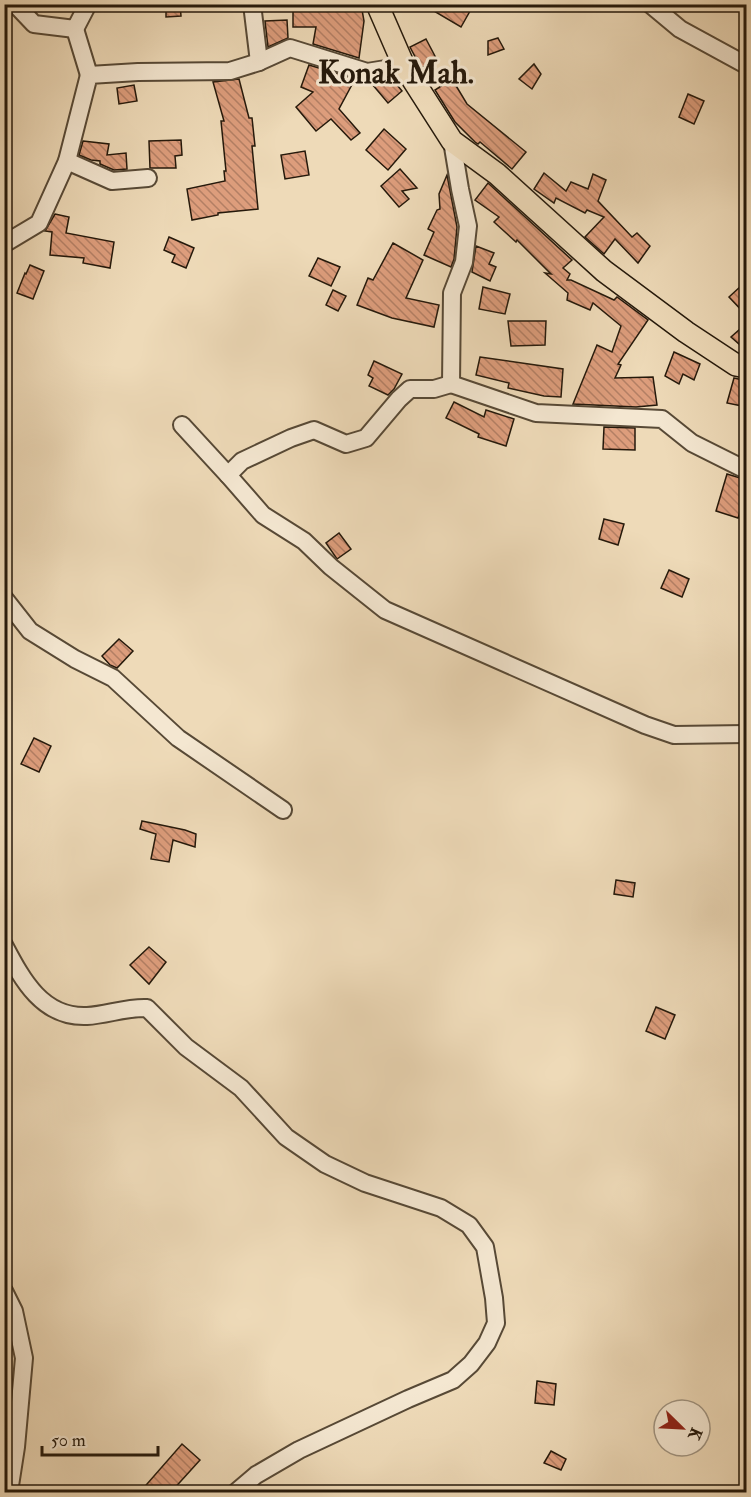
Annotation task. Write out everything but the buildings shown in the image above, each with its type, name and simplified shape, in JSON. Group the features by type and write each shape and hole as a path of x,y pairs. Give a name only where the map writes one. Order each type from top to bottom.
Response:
{"main road":[{"path":"377,4 404,66 452,141 498,174 604,271 686,332 736,365 747,368"}],"street":[{"path":"15,4 34,24 75,29"},
{"path":"4,244 39,223 67,161 89,75 75,29 88,4"},
{"path":"252,4 259,62"},
{"path":"650,4 680,29 747,65"},
{"path":"89,75 149,71 230,71 259,62 290,48 367,72 404,66"},
{"path":"451,384 452,293 464,262 468,226 452,141"},
{"path":"67,161 112,181 148,178"},
{"path":"228,475 242,461 314,430 346,444 366,438 410,389 434,389 451,384 536,413 662,419 692,443 747,470"},
{"path":"182,425 263,514 304,541 385,610 674,735 747,734"},
{"path":"4,598 30,631 75,659 113,678 178,738 283,810"},
{"path":"4,945 18,971 38,998 61,1013 85,1016 147,1008 186,1047 241,1088 286,1137 325,1164 365,1184 441,1208 468,1225 485,1246 496,1323 487,1343 471,1364 453,1380 299,1450 256,1475 236,1492"},
{"path":"4,1291 14,1311 24,1359 16,1447 9,1492"}],"district":[{"name":"Konak Mah.","path":"396,72"}]}
